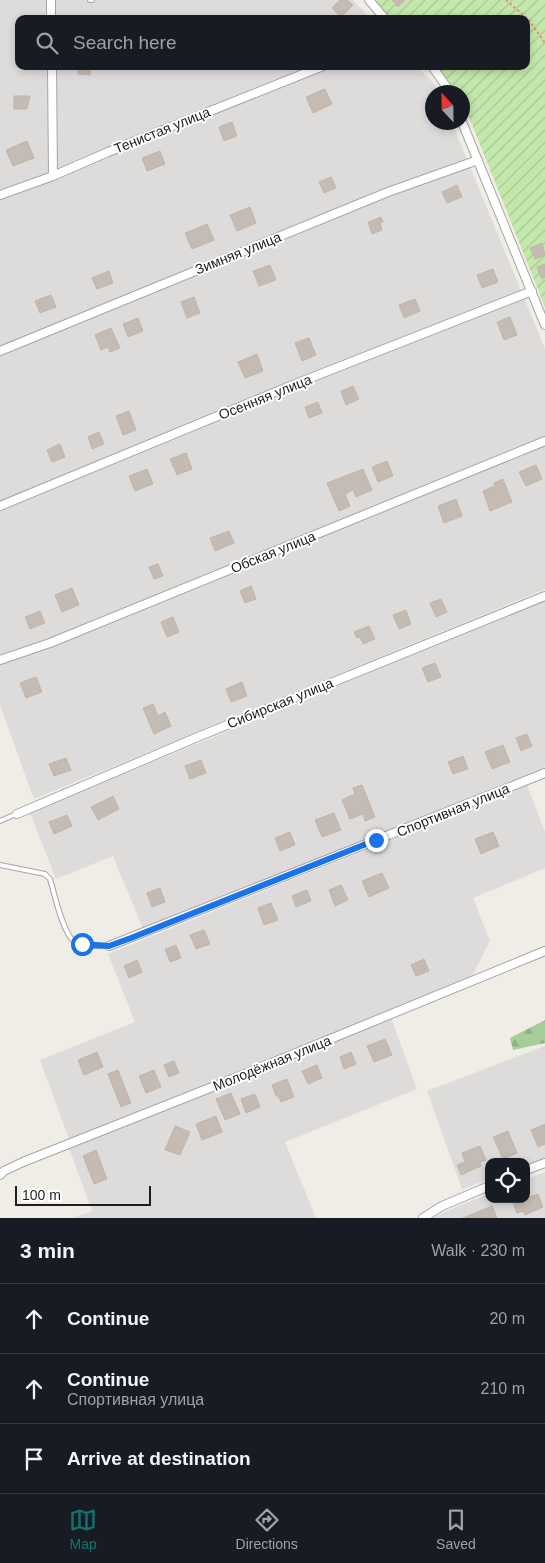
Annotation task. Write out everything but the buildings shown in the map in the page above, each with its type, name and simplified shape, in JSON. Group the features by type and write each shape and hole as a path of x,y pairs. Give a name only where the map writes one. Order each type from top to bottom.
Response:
{"street":[{"path":"51,0 51,15"},
{"path":"368,0 381,15"},
{"path":"52,70 53,176"},
{"name":"Тенистая улица","path":"0,195 53,176 313,70"},
{"path":"435,70 445,85"},
{"path":"465,130 545,324"},
{"name":"Зимняя улица","path":"0,351 388,192 478,160"},
{"name":"Осенняя улица","path":"0,506 295,384 532,291"},
{"name":"Обская улица","path":"0,660 50,643 545,441"},
{"name":"Сибирская улица","path":"16,814 218,729 545,596"},
{"name":"Спортивная улица","path":"109,946 545,773"},
{"name":"Молодёжная улица","path":"0,1175 4,1171 23,1162 545,952"},
{"path":"530,1169 545,1163"},
{"path":"422,1218 442,1206 485,1188"}],"lane":[{"path":"0,821 16,814"},
{"path":"0,865 45,874 50,879 66,930 72,940 82,944 109,946"}],"path":[{"path":"506,0 523,15"},
{"path":"530,21 545,43"}],"shaded area":[{"path":"0,0 353,0 367,15 15,15 15,70 421,70 435,85 425,85 425,130 455,130 545,349 545,589 34,799 0,705"},
{"path":"545,600 545,767 143,929 113,856 56,879 30,813"},
{"path":"527,785 545,832 545,868 473,898 490,941 471,978 69,1139 40,1060 135,1022 108,954"},
{"path":"391,1018 417,1089 285,1142 316,1218 74,1218 92,1211 69,1148"},
{"path":"545,1046 545,1158 530,1164 530,1158 485,1158 485,1180 462,1189 427,1091"},
{"path":"545,1172 545,1218 433,1218 485,1196 485,1203 530,1203 530,1178"}],"green space":[{"path":"375,0 545,0 545,307 470,120 470,85 452,85 437,70 530,70 530,15 385,15"},
{"path":"545,1020 545,1043 513,1050 510,1038"}],"route":[{"path":"82,944 109,946 376,840"}]}
